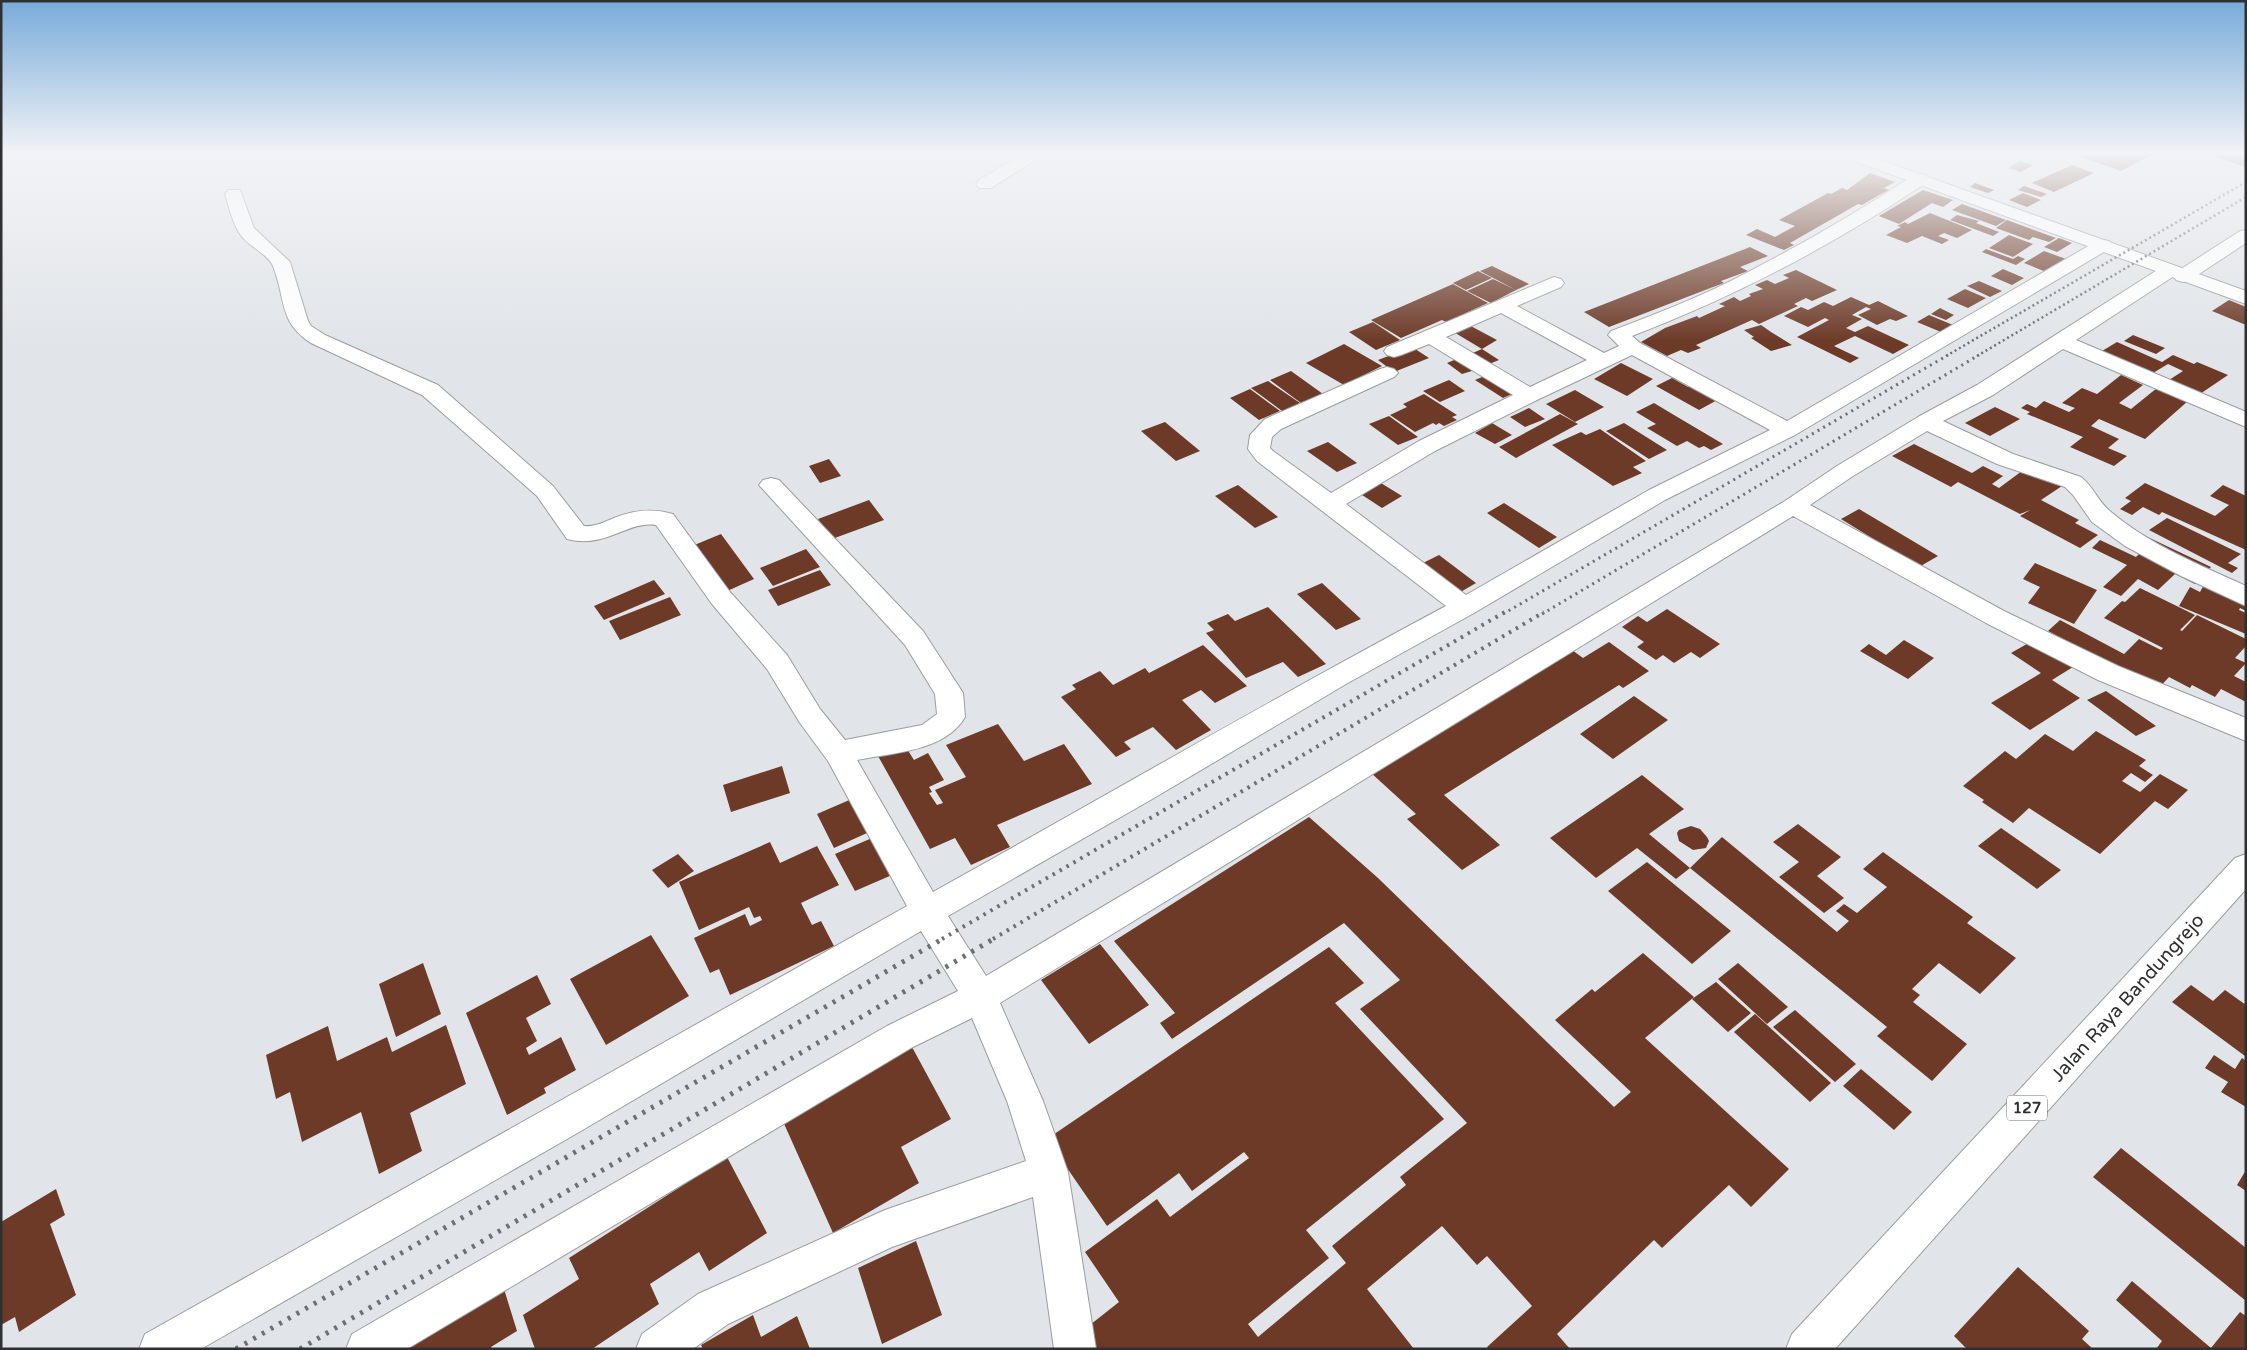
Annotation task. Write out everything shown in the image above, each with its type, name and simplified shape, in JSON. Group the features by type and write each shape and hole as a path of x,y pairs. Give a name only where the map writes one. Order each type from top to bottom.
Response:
{"street":[{"path":"241,216 245,229 251,236 281,262 296,314 304,330 430,390 545,491 576,533 598,532 644,516 664,519 721,598 777,662 810,716 838,752 927,911 980,997 1025,1101 1049,1172 1075,1349"},
{"path":"1787,430 1633,348 1618,335 1675,313 1756,276 1862,216"},
{"path":"2023,216 2246,298"},
{"path":"367,1349 899,1037 980,997 1691,565 1793,506 1845,471 1926,422 1985,390 2062,341 2176,273 2246,235"},
{"path":"160,1349 927,911 1143,790 1336,677 1465,607 1657,495 1787,430 2103,245"},
{"path":"1465,607 1382,546 1331,503 1265,456 1259,449 1261,435 1273,424 1391,362 1432,336 1554,283"},
{"path":"1502,306 1604,361"},
{"path":"1432,336 1529,395"},
{"path":"2062,341 2246,420"},
{"path":"1331,503 1427,446 1529,395 1633,348"},
{"path":"1926,422 2005,459 2073,482 2081,487 2091,507 2101,517 2139,543 2246,597"},
{"path":"772,485 914,638 949,693 951,717 943,726 928,734 838,752"},
{"path":"1793,506 1995,617 2108,673 2246,730"},
{"name":"Jalan Raya Bandungrejo","path":"1807,1349 2246,867"},
{"path":"657,1349 714,1309 885,1230 1049,1172"}],"building":[{"path":"1786,216 1837,216 1790,243 1794,245 1784,250 1746,235 1757,229 1775,237 1795,226 1779,220"},
{"path":"1879,216 1912,216 1899,224"},
{"path":"1924,216 1937,216 1972,230 1957,238 1944,233 1938,236 1949,240 1942,244 1922,236 1907,243 1886,235 1901,227 1897,226 1905,222 1908,224"},
{"path":"1956,216 1961,216 1979,221 1976,223 1999,232 1993,236 1950,220"},
{"path":"1968,216 1995,216 2006,220 1996,226"},
{"path":"2007,220 2056,238 2049,242 2033,237 2029,240 1996,228"},
{"path":"2009,235 2033,244 2013,257 1989,248"},
{"path":"2059,238 2072,243 2057,252 2044,247"},
{"path":"1750,247 1768,256 1740,267 1748,271 1721,281 1724,283 1609,327 1584,312"},
{"path":"1986,249 2013,259 2018,256 2025,259 2016,265 1982,252"},
{"path":"2044,251 2066,259 2046,272 2024,263"},
{"path":"1492,266 1529,284 1516,290 1480,271"},
{"path":"2003,269 2024,278 2012,285 1991,276"},
{"path":"1796,270 1837,290 1812,301 1806,298 1794,304 1798,306 1759,324 1752,320 1696,345 1701,348 1688,353 1681,350 1667,356 1641,342 1665,328 1697,316 1699,318 1725,306 1719,304 1734,297 1740,301 1751,296 1749,294 1763,289 1755,285 1767,280 1775,284 1789,278 1783,275"},
{"path":"1478,271 1492,278 1466,290 1453,283"},
{"path":"1493,279 1516,290 1491,303 1467,291"},
{"path":"1979,281 2002,291 1990,297 1967,286"},
{"path":"1453,284 1488,303 1446,322 1442,320 1401,338 1371,320"},
{"path":"1965,289 1986,298 1968,308 1947,299"},
{"path":"1851,297 1869,305 1878,301 1908,316 1896,321 1890,319 1877,325 1858,315 1871,309 1866,307 1852,315 1862,319 1846,328 1855,332 1868,326 1909,345 1893,354 1855,336 1834,346 1859,358 1850,363 1797,337 1829,320 1825,318 1808,327 1784,316 1801,307 1808,310 1824,302 1833,306"},
{"path":"2229,300 2246,307 2246,325 2212,311"},
{"path":"1940,308 1954,315 1946,320 1931,314"},
{"path":"1929,315 1953,325 1941,332 1917,322"},
{"path":"1373,322 1400,340 1376,350 1349,332"},
{"path":"1467,324 1497,340 1482,349 1452,331"},
{"path":"1761,325 1792,345 1771,351 1751,338 1754,337 1744,330"},
{"path":"2133,335 2165,348 2156,354 2124,341"},
{"path":"2117,342 2162,362 2173,355 2194,364 2197,362 2228,375 2200,394 2169,380 2183,371 2168,364 2153,373 2102,351"},
{"path":"1344,344 1382,366 1344,385 1306,363"},
{"path":"1412,347 1429,358 1394,372 1378,360"},
{"path":"1482,349 1499,360 1484,366 1468,355"},
{"path":"1459,358 1475,370 1462,374 1447,363"},
{"path":"1621,363 1653,379 1627,396 1594,379"},
{"path":"1291,371 1323,394 1301,403 1270,380"},
{"path":"1487,375 1514,393 1503,398 1475,380"},
{"path":"2121,375 2143,385 2119,403 2131,409 2157,388 2188,401 2145,439 2099,419 2091,426 2119,439 2108,448 2127,456 2114,466 2070,447 2083,437 2027,414 2030,412 2021,408 2027,404 2036,408 2044,401 2069,412 2075,408 2062,403 2082,388 2097,394"},
{"path":"1672,378 1688,387 1695,384 1721,398 1699,410 1656,386"},
{"path":"1449,380 1465,391 1440,402 1423,391"},
{"path":"1268,381 1300,403 1282,411 1251,388"},
{"path":"1250,389 1280,411 1259,420 1230,398"},
{"path":"1575,390 1604,407 1575,422 1546,404"},
{"path":"1424,394 1457,415 1452,417 1457,420 1444,426 1439,423 1436,425 1433,423 1415,432 1390,415 1407,407 1403,404"},
{"path":"1654,403 1723,444 1711,450 1704,446 1699,448 1687,441 1677,446 1647,428 1656,424 1636,412"},
{"path":"1995,407 2020,419 1990,436 1965,423"},
{"path":"1529,408 1545,419 1525,427 1510,417"},
{"path":"1560,414 1578,424 1516,458 1499,447"},
{"path":"1389,416 1418,437 1398,445 1369,424"},
{"path":"1165,422 1200,451 1176,461 1141,431"},
{"path":"1492,423 1512,435 1495,444 1475,433"},
{"path":"1624,423 1667,450 1649,459 1606,431"},
{"path":"1600,429 1646,461 1633,467 1642,473 1613,486 1552,445 1581,432 1586,435"},
{"path":"1328,442 1357,463 1337,472 1307,451"},
{"path":"1914,444 1972,473 1983,466 2003,476 1992,484 1999,488 2026,468 2062,486 2041,500 2079,520 2075,523 2098,535 2080,548 2020,516 2030,510 2020,514 1958,482 1951,487 1892,456"},
{"path":"829,459 841,476 820,483 809,466"},
{"path":"1376,480 1402,496 1382,508 1356,491"},
{"path":"2145,483 2215,516 2229,505 2210,496 2223,485 2246,496 2246,550 2162,512 2159,515 2143,507 2132,515 2120,509 2131,501 2125,498"},
{"path":"1238,485 1278,517 1255,528 1215,496"},
{"path":"869,500 884,520 832,539 818,519"},
{"path":"1504,503 1557,537 1539,548 1487,513"},
{"path":"1859,509 1938,556 1919,567 1841,519"},
{"path":"2167,518 2241,554 2228,563 2238,568 2232,573 2149,530"},
{"path":"2139,533 2211,567 2195,584 2175,574 2158,590 2138,579 2121,596 2103,587 2127,565 2092,548 2100,540 2136,557 2140,553"},
{"path":"721,534 754,579 725,592 692,546"},
{"path":"806,549 820,567 773,586 760,568"},
{"path":"1439,555 1476,583 1452,597 1405,572"},
{"path":"2035,563 2097,590 2074,624 2028,603 2040,587 2023,579"},
{"path":"820,570 831,585 778,606 768,590"},
{"path":"2210,574 2246,588 2246,611 2240,608 2239,610 2246,613 2246,634 2179,606 2190,587 2200,592"},
{"path":"654,580 665,594 604,620 594,606"},
{"path":"1322,583 1361,619 1336,630 1297,594"},
{"path":"2140,588 2195,615 2180,630 2182,631 2197,615 2246,639 2246,646 2235,658 2246,663 2234,676 2246,682 2246,702 2221,689 2215,697 2192,685 2190,688 2169,677 2158,689 2048,631 2060,620 2124,654 2139,639 2161,650 2163,648 2104,618 2122,601 2125,602"},
{"path":"670,597 681,615 620,640 609,621"},
{"path":"1268,607 1326,664 1298,677 1283,662 1246,678 1206,633 1214,630 1207,623 1228,614 1235,621"},
{"path":"1667,609 1720,644 1700,658 1691,652 1674,663 1663,655 1656,660 1637,647 1644,642 1622,627 1638,616 1647,622"},
{"path":"1904,640 1934,658 1908,679 1860,651 1869,644 1886,655"},
{"path":"2032,641 2073,667 2052,680 2080,698 2030,730 1991,703 2041,673 2011,653"},
{"path":"1609,642 1649,671 1623,688 1619,685 1444,795 1500,845 1462,870 1407,819 1416,814 1370,772 1572,650 1583,658"},
{"path":"1203,645 1247,686 1215,703 1201,690 1182,700 1211,730 1176,750 1153,727 1124,742 1131,749 1116,757 1061,697 1076,689 1072,685 1100,671 1113,685 1145,668 1149,673"},
{"path":"2106,691 2156,726 2136,736 2087,700"},
{"path":"1634,696 1668,720 1613,759 1580,734"},
{"path":"998,724 1024,761 1064,744 1092,784 997,825 1010,847 971,865 955,838 930,849 878,756 907,749 914,760 928,753 944,780 929,787 932,792 929,793 937,805 943,803 935,790 966,777 946,745"},
{"path":"2096,731 2146,760 2139,766 2153,775 2145,782 2131,773 2122,781 2140,792 2160,774 2188,790 2168,809 2155,801 2100,854 2029,808 2013,823 1982,802 1984,800 1963,786 2005,751 2016,759 2045,734 2073,751"},
{"path":"782,766 790,793 731,812 723,785"},
{"path":"1642,775 1684,809 1649,834 1690,868 1676,879 1637,848 1596,878 1550,838"},
{"path":"854,798 862,813 857,815 867,833 834,848 817,814"},
{"path":"1309,817 1378,878 1614,1107 1631,1092 1555,1020 1592,989 1595,992 1643,953 1694,997 1645,1038 1789,1169 1751,1207 1729,1185 1662,1248 1654,1240 1557,1334 1570,1349 1489,1349 1487,1347 1532,1306 1487,1256 1477,1265 1442,1226 1367,1289 1414,1349 1092,1349 1081,1332 1119,1302 1085,1252 1157,1199 1170,1217 1249,1158 1244,1152 1192,1191 1179,1173 1107,1226 1047,1139 1329,947 1364,983 1335,1003 1444,1119 1306,1230 1329,1258 1248,1324 1258,1337 1346,1263 1332,1246 1406,1185 1400,1177 1467,1123 1360,1009 1400,980 1344,923 1172,1039 1160,1023 1175,1013 1114,941"},
{"path":"1798,824 1841,857 1817,876 1844,898 1824,913 1779,877 1799,862 1773,842"},
{"path":"1691,826 1700,829 1707,837 1709,841 1706,848 1693,850 1679,841 1677,833 1679,830"},
{"path":"2001,828 2061,870 2037,889 1978,846"},
{"path":"1722,837 1837,932 1849,921 1836,911 1844,904 1857,913 1887,887 1863,869 1883,852 1973,917 1967,923 2016,958 1980,994 1939,963 1912,989 1920,995 1913,1002 1967,1044 1932,1081 1877,1036 1887,1027 1690,868"},
{"path":"872,838 892,875 855,891 835,854"},
{"path":"770,842 780,863 817,846 839,885 801,903 812,925 821,921 834,946 730,995 719,969 710,973 694,938 745,914 750,926 762,920 760,916 754,918 749,907 699,930 679,882"},
{"path":"678,854 694,871 668,888 652,870"},
{"path":"1647,862 1731,931 1692,964 1608,891"},
{"path":"651,935 689,996 606,1045 570,979"},
{"path":"1100,944 1149,1005 1089,1044 1041,980"},
{"path":"423,963 441,1014 396,1037 379,984"},
{"path":"1738,963 1788,1007 1767,1024 1718,979"},
{"path":"537,975 551,1004 526,1018 537,1041 526,1048 529,1055 561,1037 576,1070 544,1088 546,1093 507,1115 466,1013"},
{"path":"1716,982 1751,1013 1728,1032 1692,999"},
{"path":"2191,985 2213,1001 2225,990 2246,1005 2245,1056 2172,1002"},
{"path":"1795,1010 1856,1064 1835,1082 1773,1027"},
{"path":"1755,1014 1831,1083 1810,1102 1734,1032"},
{"path":"446,1025 466,1084 410,1113 422,1151 379,1174 361,1112 302,1142 290,1092 276,1099 266,1055 328,1026 337,1061 387,1037 392,1052"},
{"path":"912,1047 951,1119 901,1147 919,1183 833,1233 781,1117"},
{"path":"2214,1055 2235,1069 2242,1058 2246,1061 2246,1107 2221,1092 2228,1082 2205,1068"},
{"path":"1861,1069 1912,1112 1894,1130 1843,1086"},
{"path":"2121,1148 2246,1248 2246,1301 2093,1177"},
{"path":"727,1157 767,1233 709,1271 699,1252 650,1284 659,1304 592,1349 535,1349 523,1315 579,1279 569,1258"},
{"path":"2246,1170 2246,1191 2237,1185"},
{"path":"56,1189 65,1215 50,1224 76,1295 19,1332 15,1317 1,1325 1,1222"},
{"path":"916,1241 942,1315 882,1344 858,1268"},
{"path":"2018,1267 2089,1331 2082,1339 2093,1349 1967,1349 1954,1336"},
{"path":"2132,1281 2211,1348 2240,1312 2246,1316 2246,1349 2156,1349 2162,1341 2116,1300"},
{"path":"504,1289 517,1331 491,1347 492,1349 403,1349"},
{"path":"753,1315 761,1337 797,1316 810,1349 703,1349 701,1345"}],"railway":[{"path":"1946,356 2187,216"},
{"path":"1977,356 2214,216"},
{"path":"1503,614 1948,355"},
{"path":"1542,614 1979,355"},
{"path":"942,939 1505,612"},
{"path":"993,939 1544,612"},
{"path":"236,1349 944,938"},
{"path":"300,1349 995,938"}]}
